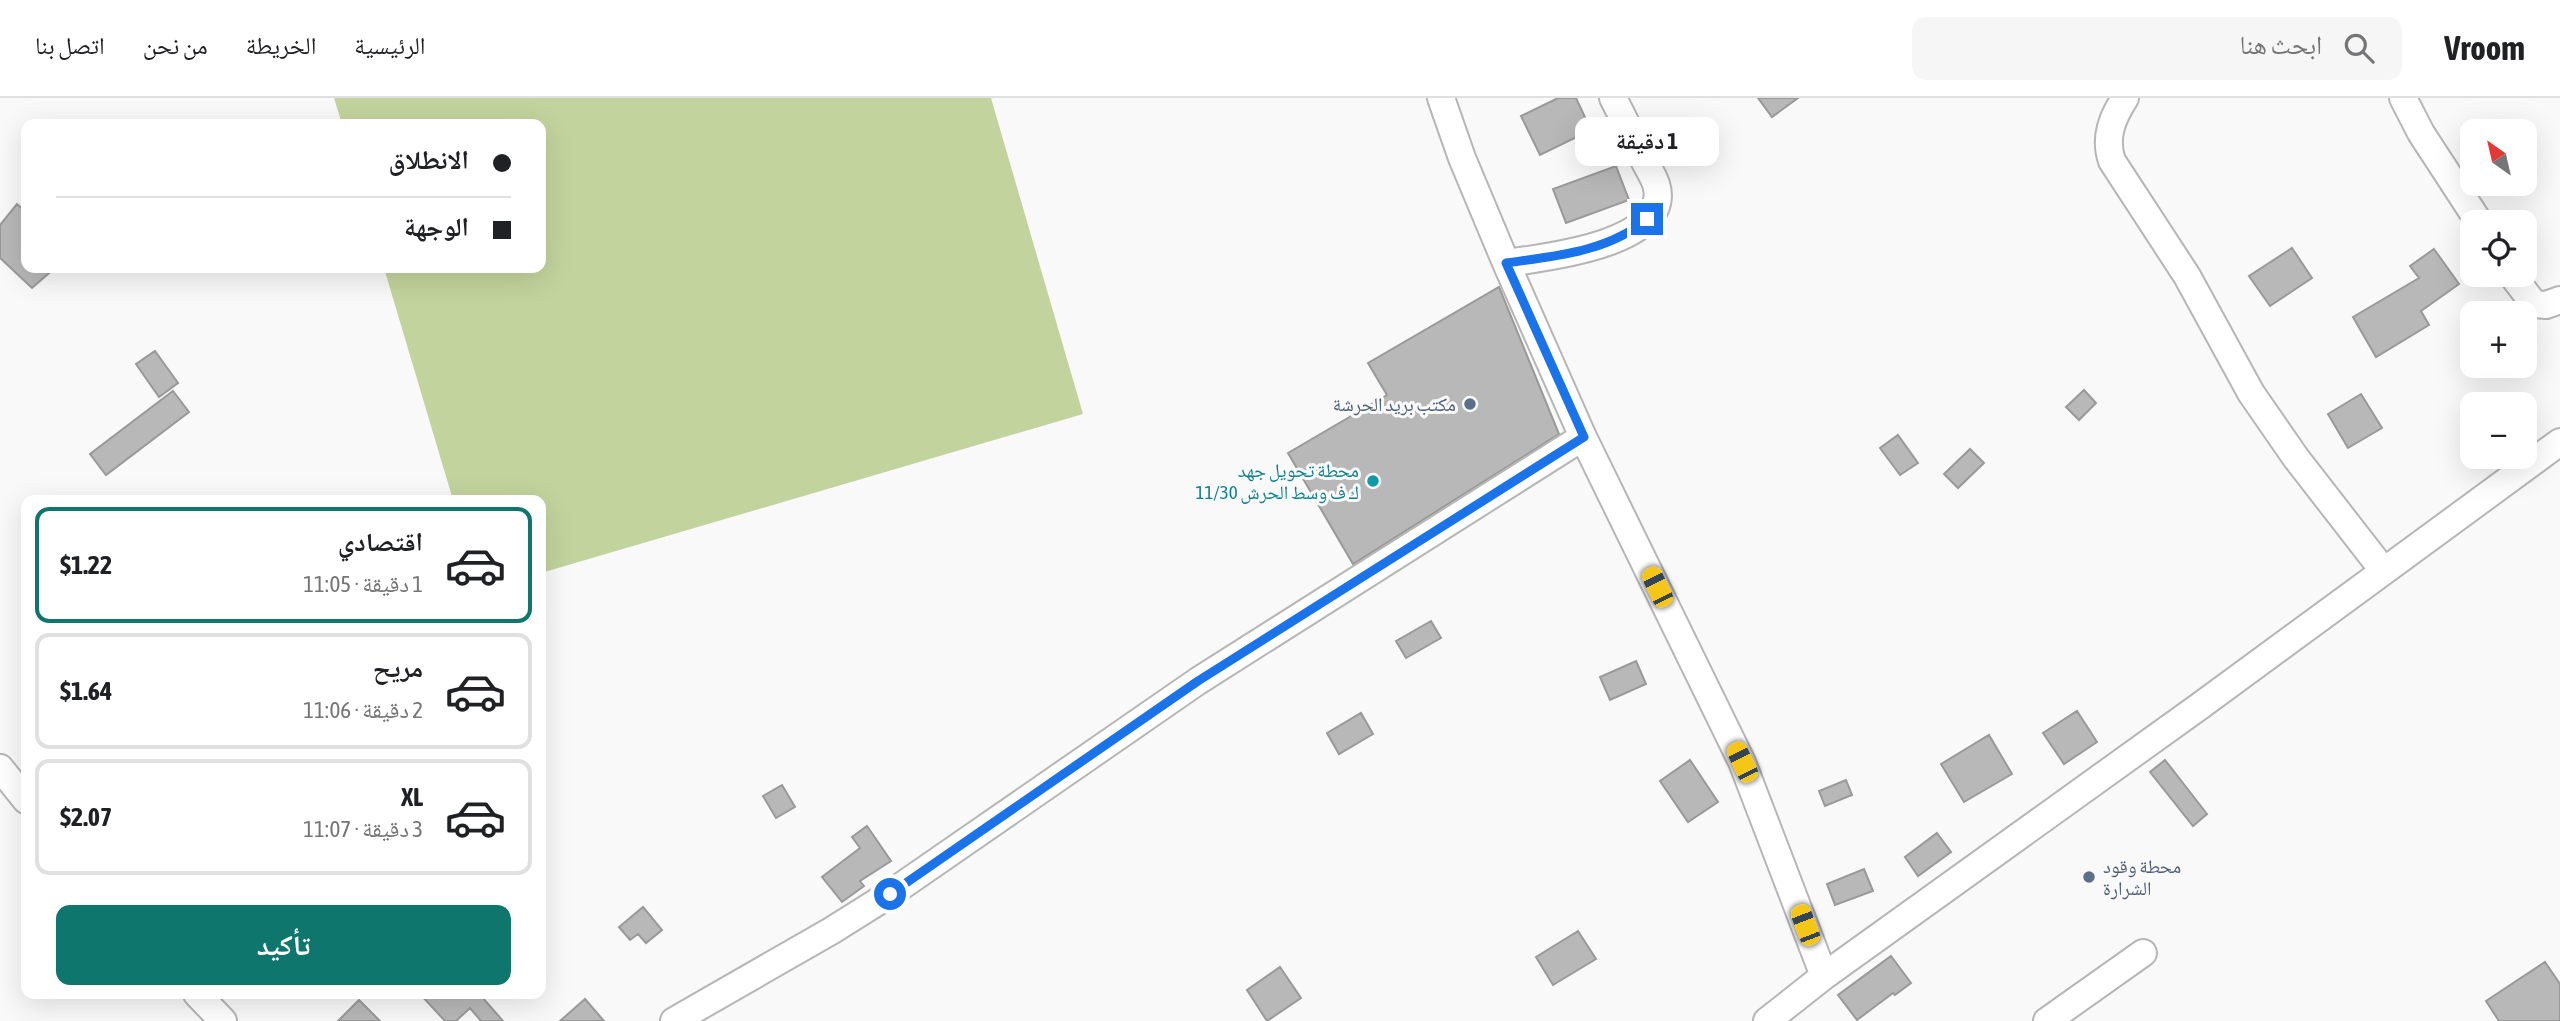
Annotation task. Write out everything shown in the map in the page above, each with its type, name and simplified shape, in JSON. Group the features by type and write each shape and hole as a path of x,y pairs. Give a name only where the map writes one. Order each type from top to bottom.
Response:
{"street":[{"path":"1441,98 1462,158 1506,263 1584,437 1742,762 1824,976"},
{"path":"1506,263 1560,255 1610,243 1647,219 1657,204 1657,186 1613,98"},
{"path":"2125,98 2108,135 2107,147 2112,161 2187,276 2251,393 2296,458 2384,570"},
{"path":"2403,98 2421,133 2471,210"},
{"path":"2521,287 2534,304 2546,305 2560,300"},
{"path":"682,1019 831,932 890,894 1198,681 1584,437"},
{"path":"1767,1021 1824,976 2200,706 2560,442"},
{"path":"0,768 21,794"},
{"path":"2047,1021 2143,953"},
{"path":"202,999 223,1021"}],"green space":[{"path":"334,98 991,98 1083,414 546,572 546,495 452,495 385,273 546,273 546,119 340,119"}],"building":[{"path":"1558,98 1576,98 1591,130 1540,155 1521,116"},
{"path":"1758,98 1798,98 1772,117"},
{"path":"1616,166 1629,200 1566,223 1553,189"},
{"path":"17,204 21,208 21,273 49,273 32,288 0,258 0,225"},
{"path":"2292,248 2312,278 2270,306 2249,276"},
{"path":"2434,249 2459,284 2421,311 2429,325 2376,357 2353,317 2419,278 2410,266"},
{"name":"مكتب بريد الحرشة","path":"1499,287 1559,434 1353,564 1288,453 1387,395 1368,363"},
{"path":"155,351 178,383 159,397 136,364"},
{"path":"2084,390 2096,403 2079,420 2066,407"},
{"path":"173,391 189,412 106,475 90,454"},
{"path":"2361,394 2382,428 2348,448 2328,414"},
{"path":"1898,435 1918,463 1900,475 1880,448"},
{"path":"1970,449 1984,463 1958,488 1944,474"},
{"path":"1431,621 1441,638 1406,658 1396,641"},
{"path":"1636,661 1646,684 1610,700 1600,677"},
{"path":"2077,711 2097,742 2064,764 2043,733"},
{"path":"1361,713 1373,734 1339,754 1327,733"},
{"path":"1989,735 2012,774 1964,802 1941,764"},
{"path":"1690,760 1718,802 1688,822 1660,781"},
{"path":"2165,760 2207,814 2193,826 2150,772"},
{"path":"1846,780 1852,795 1825,806 1819,791"},
{"path":"782,785 795,807 776,818 763,796"},
{"path":"867,826 891,861 860,881 864,886 842,902 822,877 860,848 852,837"},
{"path":"1937,833 1951,852 1918,876 1905,857"},
{"path":"1864,869 1873,891 1835,905 1827,884"},
{"path":"643,907 662,930 646,943 638,934 630,940 619,927"},
{"path":"1578,931 1596,959 1553,985 1536,957"},
{"path":"1891,956 1911,983 1857,1020 1838,995"},
{"path":"2545,962 2560,984 2560,1021 2499,1021 2486,1001"},
{"path":"1280,967 1301,998 1267,1021 1247,990"},
{"path":"425,999 484,999 503,1021 481,1021 470,1008 456,1021 445,1021"},
{"path":"585,999 604,1021 560,1021"},
{"path":"359,1000 380,1021 338,1021"}],"place":[{"name":"مكتب بريد الحرشة","path":"1470,404"},
{"name":"محطة تحويل جهد 11/30 ك ف وسط الحرش","path":"1373,481"},
{"name":"محطة وقود الشرارة","path":"2089,877"}],"route":[{"path":"890,894 1198,681 1584,437 1506,263 1560,255 1610,243 1647,219"}]}
